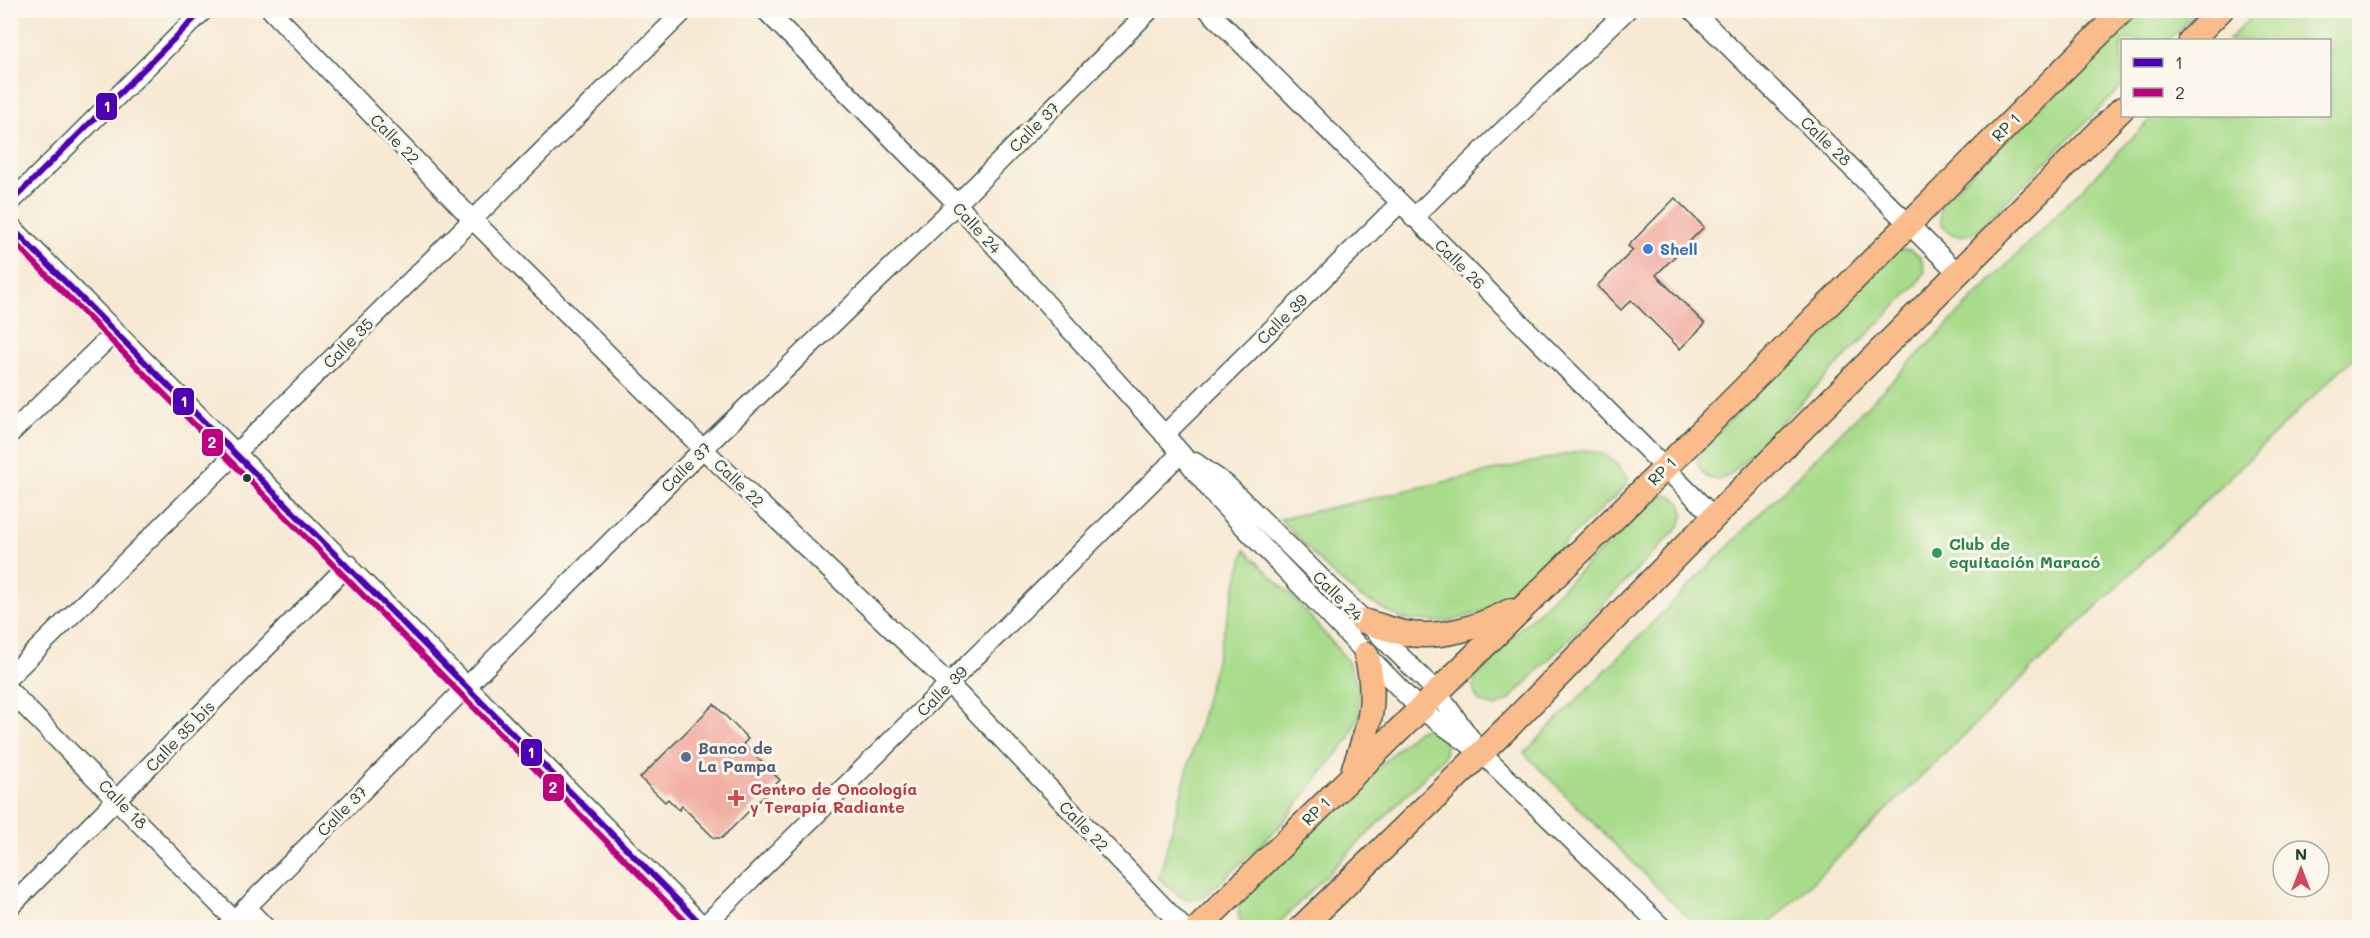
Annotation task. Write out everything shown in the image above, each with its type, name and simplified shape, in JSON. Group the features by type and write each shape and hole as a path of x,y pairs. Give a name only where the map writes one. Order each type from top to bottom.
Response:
{"main road":[{"name":"RP 1","path":"1198,927 1665,468 2123,10"},
{"path":"2192,39 2221,10"},
{"path":"1300,927 1480,752 1509,727 1714,517 2121,110"},
{"path":"1363,621 1407,634 1462,630 1486,622 1530,599"},
{"path":"1351,777 1367,734 1373,700 1373,680 1366,654"}],"street":[{"path":"10,203 204,10"},
{"name":"Calle 22","path":"271,10 473,220 703,449 949,684 1184,927"},
{"name":"Calle 35","path":"10,676 685,10"},
{"name":"Calle 24","path":"765,10 957,204 1181,453 1217,499 1366,654 1420,709 1480,752 1663,927"},
{"name":"Calle 37","path":"235,918 703,449 957,204 1150,10"},
{"name":"Calle 26","path":"1208,10 1399,204 1714,517"},
{"path":"1413,218 1627,10"},
{"name":"Calle 28","path":"1692,10 1958,273"},
{"name":"Calle 39","path":"1164,435 1399,204"},
{"path":"10,225 349,564 466,687 704,927"},
{"path":"10,434 116,331"},
{"name":"Calle 24","path":"1181,453 1226,484 1437,692 1480,752"},
{"name":"Calle 39","path":"704,927 1181,453"},
{"name":"Calle 35 bis","path":"10,907 349,564"},
{"name":"Calle 18","path":"10,691 235,918 266,927"}],"green space":[{"path":"2136,11 2199,11 2170,39 2121,39 2121,87 1978,230 1969,235 1960,236 1946,230 1940,216 1945,199"},
{"name":"Club de equitación Maracó","path":"2257,11 2359,11 2359,352 1766,927 1697,927 1524,753 2153,117 2331,117 2331,39 2229,39"},
{"path":"1911,250 1921,258 1925,271 1918,283 1730,475 1718,480 1709,478 1703,473 1697,458 1704,446 1897,251"},
{"path":"1585,450 1599,453 1615,463 1628,479 1625,487 1494,608 1455,620 1438,622 1402,619 1359,596 1329,571 1280,519"},
{"path":"1665,495 1676,499 1682,506 1683,516 1679,527 1508,701 1495,707 1480,702 1473,686 1479,669 1652,501"},
{"path":"1245,550 1294,598 1347,660 1358,687 1359,715 1349,739 1279,827 1208,894 1194,900 1176,893 1159,878"},
{"path":"1427,727 1438,731 1444,738 1446,748 1442,759 1275,927 1245,927 1238,912 1245,896 1414,733"}],"building":[{"path":"1675,198 1704,227 1656,275 1705,324 1680,349 1631,300 1621,310 1597,286 1633,250 1628,246"},
{"path":"714,704 748,739 743,744 780,780 722,838 714,838 682,806 679,810 668,799 665,802 640,778"}],"transit line":[{"name":"1","path":"10,203 203,10"},
{"name":"1","path":"10,226 705,928"},
{"name":"2","path":"10,238 692,928"}],"place":[{"name":"Shell","path":"1648,249"},
{"name":"Club de equitación Maracó","path":"1937,553"},
{"name":"Banco de La Pampa","path":"686,757"},
{"name":"Centro de Oncología y Terapia Radiante","path":"736,798"}]}
